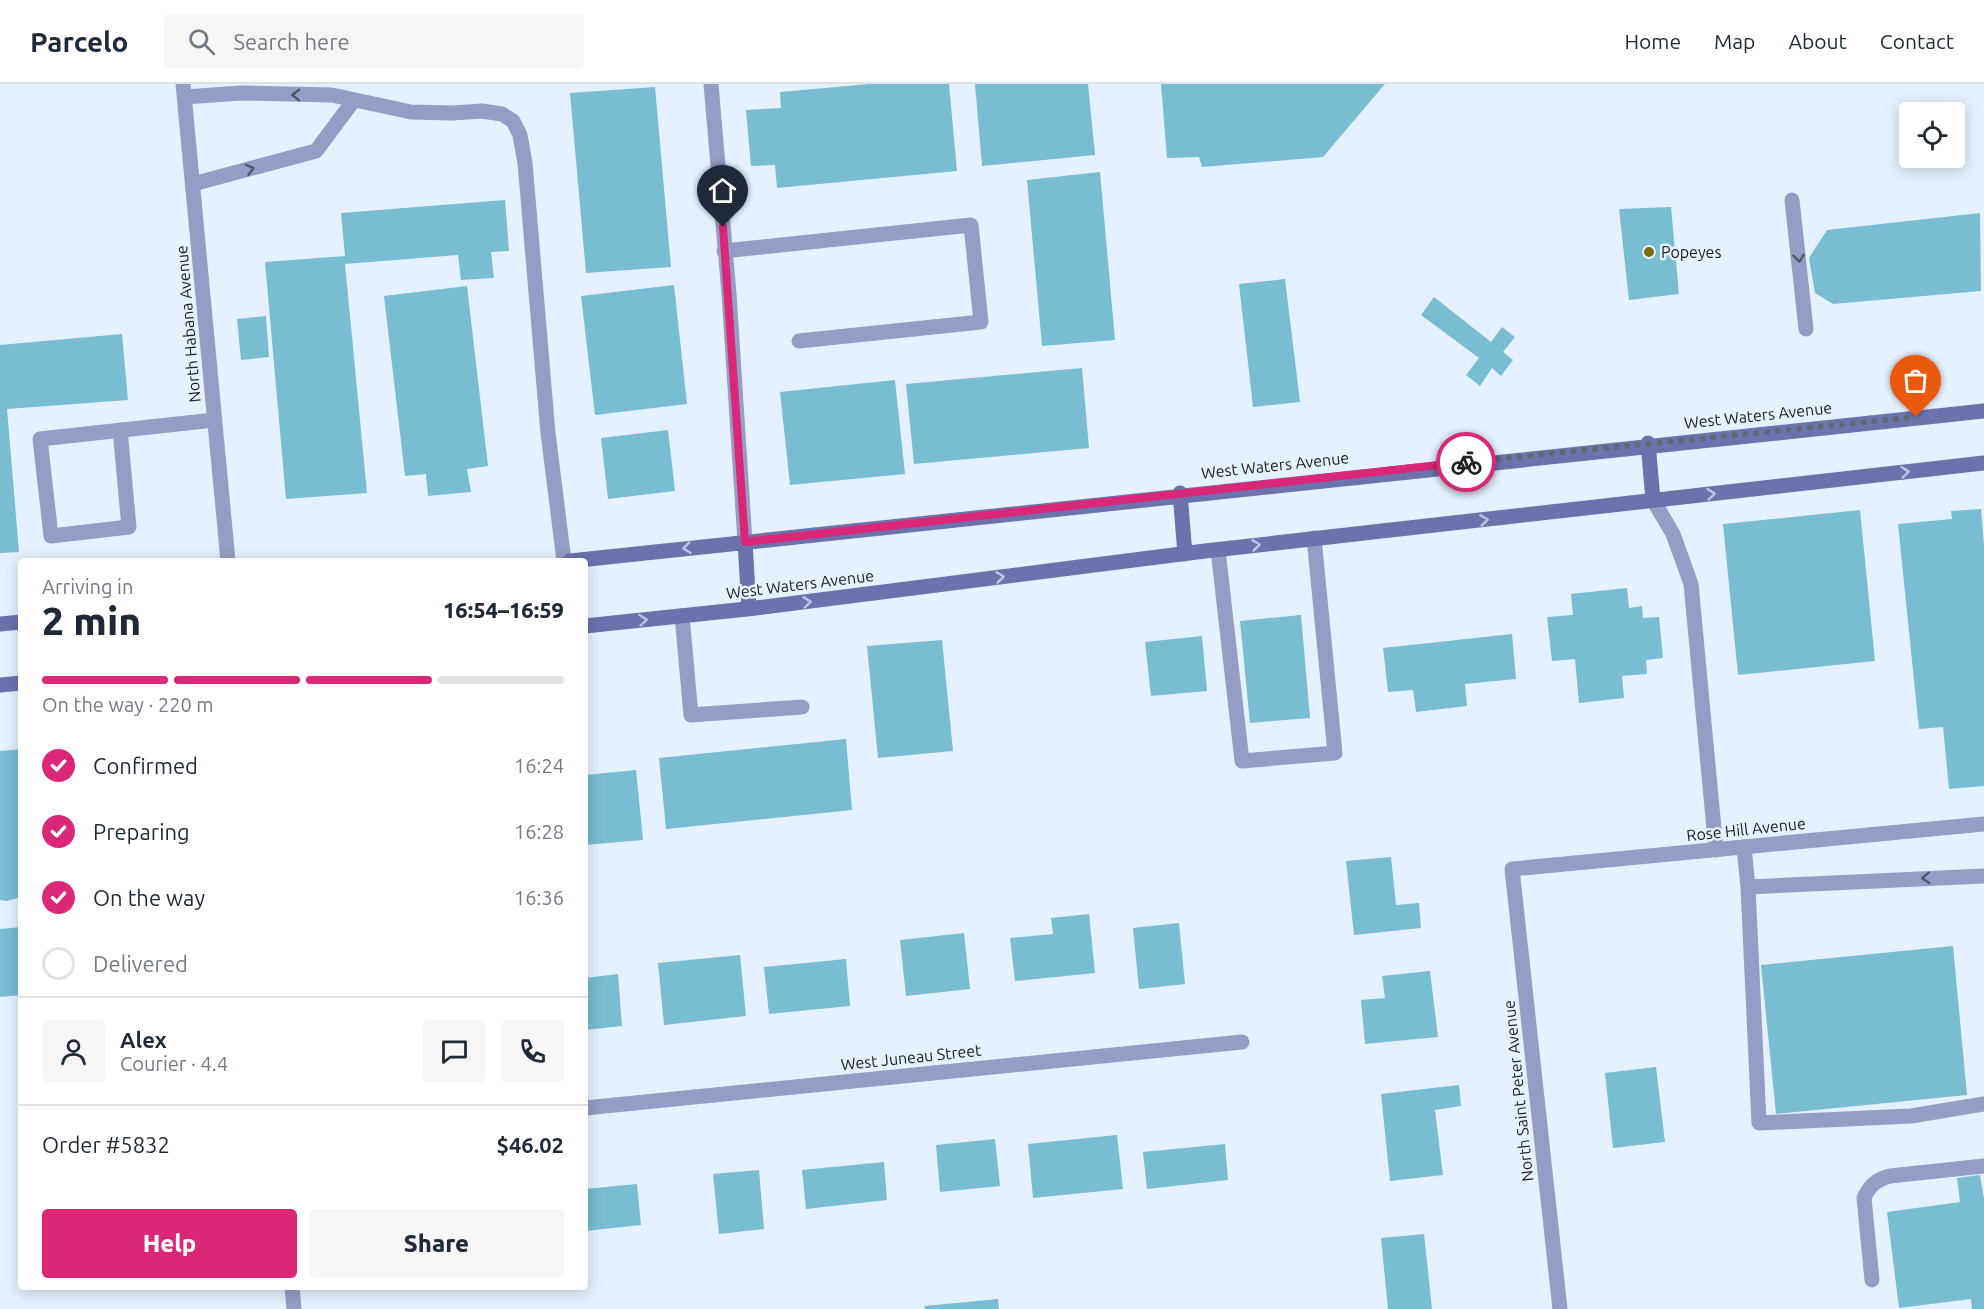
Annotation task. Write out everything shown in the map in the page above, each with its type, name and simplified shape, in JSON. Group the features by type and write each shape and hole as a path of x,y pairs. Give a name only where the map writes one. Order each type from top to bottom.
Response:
{"main road":[{"name":"West Waters Avenue","path":"588,559 1648,443 1984,411"},
{"path":"1648,443 1653,500"},
{"name":"West Waters Avenue","path":"588,626 749,609 1314,538 1984,463"},
{"path":"1180,493 1185,554"},
{"path":"745,542 749,609"},
{"path":"0,624 18,622"},
{"path":"0,685 18,683"}],"street":[{"path":"711,84 745,542"},
{"path":"184,91 332,95 411,112 482,111 502,114 513,121 520,135 525,163 548,433 564,558"},
{"name":"North Habana Avenue","path":"184,91 228,558"},
{"path":"193,184 316,151 354,100"},
{"path":"1792,200 1806,329"},
{"path":"724,250 971,225 981,322 799,341"},
{"path":"120,430 129,527 51,536 40,439 120,430 214,420"},
{"path":"1653,500 1673,534 1691,584 1716,850"},
{"path":"1218,550 1242,761 1335,753 1314,538"},
{"path":"681,616 690,715 802,707"},
{"name":"Rose Hill Avenue","path":"1512,869 1984,824"},
{"path":"1744,847 1748,887 1759,1123 1911,1116 1984,1104"},
{"name":"North Saint Peter Avenue","path":"1512,869 1560,1309"},
{"path":"1748,887 1984,876"},
{"name":"West Juneau Street","path":"588,1108 1242,1042"},
{"path":"1872,1280 1864,1198 1876,1180 1890,1176 1984,1166"},
{"path":"292,1290 294,1309"}],"building":[{"path":"869,84 949,84 957,171 777,188 775,165 751,166 746,110 781,108 780,92"},
{"path":"975,84 1088,84 1095,155 982,166"},
{"path":"1161,84 1385,84 1323,157 1202,167 1199,157 1167,158"},
{"path":"655,87 671,267 586,273 570,93"},
{"path":"1100,172 1115,340 1042,346 1027,180"},
{"path":"505,200 509,251 491,252 494,278 461,280 458,255 345,264 367,493 286,499 265,262 345,256 341,213"},
{"name":"Popeyes","path":"1671,207 1679,294 1629,300 1619,209"},
{"path":"1980,213 1981,291 1833,304 1815,293 1809,258 1827,230"},
{"path":"1285,279 1300,402 1253,407 1239,284"},
{"path":"674,285 687,404 595,415 581,296"},
{"path":"467,286 488,466 467,469 471,492 428,496 426,474 405,476 384,296"},
{"path":"1434,297 1491,342 1502,327 1515,337 1503,352 1513,360 1501,376 1492,368 1480,386 1466,375 1479,358 1421,315"},
{"path":"266,316 269,357 241,360 237,319"},
{"path":"122,334 128,400 7,409 19,552 0,553 0,345"},
{"path":"1082,368 1089,448 914,464 906,384"},
{"path":"895,380 905,474 790,485 780,392"},
{"path":"668,430 675,491 608,499 601,438"},
{"path":"1981,509 1984,545 1984,786 1949,789 1943,727 1919,729 1898,524 1952,519 1951,511"},
{"path":"1860,510 1875,661 1738,675 1723,524"},
{"path":"1627,588 1629,608 1642,606 1643,618 1659,617 1663,658 1646,660 1647,674 1622,676 1624,698 1579,703 1575,659 1552,661 1547,617 1573,615 1571,594"},
{"path":"1301,615 1310,718 1250,723 1240,621"},
{"path":"1512,634 1516,679 1465,684 1467,706 1416,712 1413,690 1388,692 1383,648"},
{"path":"1202,636 1207,691 1151,696 1145,642"},
{"path":"942,640 953,751 878,758 867,646"},
{"path":"846,739 852,810 666,829 659,758"},
{"path":"18,749 18,898 7,901 0,900 0,751"},
{"path":"636,770 643,840 588,845 588,775"},
{"path":"1391,857 1396,905 1419,903 1421,928 1354,935 1346,861"},
{"path":"1089,914 1095,973 1015,981 1010,938 1053,934 1051,918"},
{"path":"1179,923 1185,984 1139,989 1133,928"},
{"path":"18,927 18,995 0,997 0,929"},
{"path":"964,933 970,989 906,996 900,940"},
{"path":"1953,946 1967,1095 1776,1114 1761,965"},
{"path":"740,955 746,1016 664,1025 658,963"},
{"path":"846,959 850,1006 769,1014 764,967"},
{"path":"1430,971 1438,1037 1365,1044 1361,1000 1385,998 1382,976"},
{"path":"618,974 622,1026 588,1030 588,978"},
{"path":"1656,1067 1665,1142 1613,1148 1605,1073"},
{"path":"1459,1085 1461,1106 1435,1110 1443,1175 1390,1181 1381,1094"},
{"path":"1117,1135 1123,1189 1033,1198 1028,1144"},
{"path":"995,1139 1000,1186 940,1192 936,1145"},
{"path":"1225,1144 1228,1180 1147,1189 1143,1152"},
{"path":"884,1162 887,1200 806,1209 802,1170"},
{"path":"759,1170 764,1229 719,1234 713,1174"},
{"path":"1980,1175 1984,1199 1984,1309 1972,1309 1971,1299 1899,1308 1887,1212 1960,1202 1957,1178"},
{"path":"637,1184 641,1225 588,1231 588,1189"},
{"path":"1424,1234 1432,1309 1388,1309 1381,1238"},
{"path":"998,1299 999,1309 925,1309 924,1306"}],"way so far":[{"path":"1466,462 1916,417"}],"place":[{"name":"Popeyes","path":"1649,252"}],"route":[{"path":"723,227 745,542 1466,462"}]}
